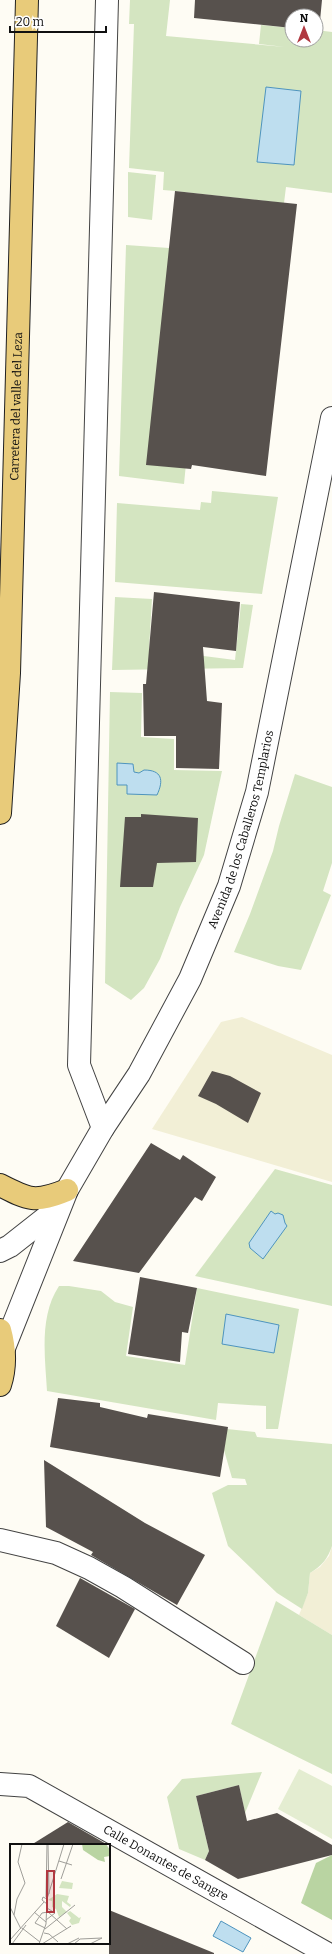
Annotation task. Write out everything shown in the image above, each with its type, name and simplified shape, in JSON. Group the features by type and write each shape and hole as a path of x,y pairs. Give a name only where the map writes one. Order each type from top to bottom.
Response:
{"main road":[{"name":"Carretera del valle del Leza","path":"0,813 9,673 27,0"},
{"path":"0,1185 24,1197 62,1199"},
{"path":"0,1385 2,1378 2,1339"}],"street":[{"path":"103,1128 79,1065 107,0"},
{"name":"Avenida de los Caballeros Templarios","path":"2,1339 62,1199 103,1128 139,1074 190,979 229,886 257,792 332,418"},
{"name":"Avenida de los Caballeros Templarios","path":"0,1251 10,1246 62,1199"},
{"path":"0,1540 56,1553 89,1568 123,1587 243,1663"},
{"name":"Calle Donantes de Sangre","path":"0,1784 29,1786 328,1954"}],"shaded area":[{"path":"242,1017 332,1055 332,1182 152,1129 221,1022"},
{"path":"332,1546 332,1635 299,1615 308,1593 310,1573 320,1567 329,1556"}],"green space":[{"path":"130,0 170,0 166,36 284,48 324,48 324,31 332,32 332,193 286,187 284,203 163,190 164,172 129,168 134,24 129,24"},
{"path":"261,25 284,27 284,47 259,44"},
{"path":"128,172 156,175 152,220 128,217"},
{"path":"126,245 169,248 199,332 184,484 119,476"},
{"path":"212,491 278,497 262,594 115,582 117,503 200,510 201,502 211,503"},
{"path":"115,597 152,599 149,649 235,660 241,604 253,605 243,668 112,670"},
{"path":"110,692 142,693 141,737 174,739 174,770 222,771 204,855 180,907 160,959 144,988 131,1000 105,983"},
{"path":"295,774 332,787 332,863 323,891 331,895 301,970 278,966 234,952 250,914 273,851"},
{"path":"275,1169 332,1185 332,1306 195,1276"},
{"path":"59,1286 101,1291 115,1302 133,1307 126,1356 185,1365 197,1288 299,1309 278,1429 266,1429 266,1406 218,1403 216,1420 47,1391 45,1351 46,1323 48,1310"},
{"path":"227,1429 255,1432 257,1437 332,1444 332,1546 324,1561 318,1568 310,1573 308,1593 302,1609 277,1593 228,1546 212,1493 228,1485 247,1485 245,1479 232,1478 224,1450"},
{"path":"276,1601 332,1635 332,1774 231,1724"},
{"path":"299,1769 332,1786 332,1839 278,1809"},
{"path":"262,1772 245,1813 239,1785 196,1796 209,1851 205,1860 179,1849 167,1797 182,1779"},
{"path":"332,1855 332,1920 301,1903 316,1863"}],"water":[{"path":"266,87 301,91 294,165 257,162"},
{"path":"117,763 133,764 134,772 139,773 144,770 150,770 158,774 161,780 157,795 127,794 127,785 117,785"},
{"path":"271,1211 275,1214 278,1213 283,1215 287,1226 263,1259 250,1248 249,1243"},
{"path":"226,1314 279,1325 274,1353 222,1344"},
{"path":"221,1921 251,1938 243,1952 213,1936"}],"building":[{"path":"195,0 322,0 321,8 284,8 284,27 194,18"},
{"path":"175,191 297,204 266,476 192,465 191,469 146,465"},
{"path":"154,592 240,602 236,651 203,647 207,701 222,703 219,769 176,768 176,736 144,736 143,684 146,684"},
{"path":"141,814 198,818 196,862 157,863 153,887 120,887 125,817 141,817"},
{"path":"212,1071 230,1076 261,1093 248,1123 216,1104 198,1096"},
{"path":"151,1143 180,1160 183,1155 216,1177 202,1201 195,1197 139,1273 73,1261"},
{"path":"140,1277 197,1288 188,1333 182,1332 180,1362 128,1354"},
{"path":"58,1398 100,1403 100,1407 147,1418 148,1414 228,1427 220,1477 50,1447"},
{"path":"44,1460 145,1523 205,1555 177,1605 91,1555 93,1552 46,1527"},
{"path":"80,1578 135,1609 109,1658 56,1626"},
{"path":"239,1785 247,1821 277,1813 332,1845 332,1855 238,1879 205,1860 209,1851 196,1796"},
{"path":"68,1822 106,1844 33,1844"},
{"path":"110,1910 214,1953 214,1954 109,1954"}]}
